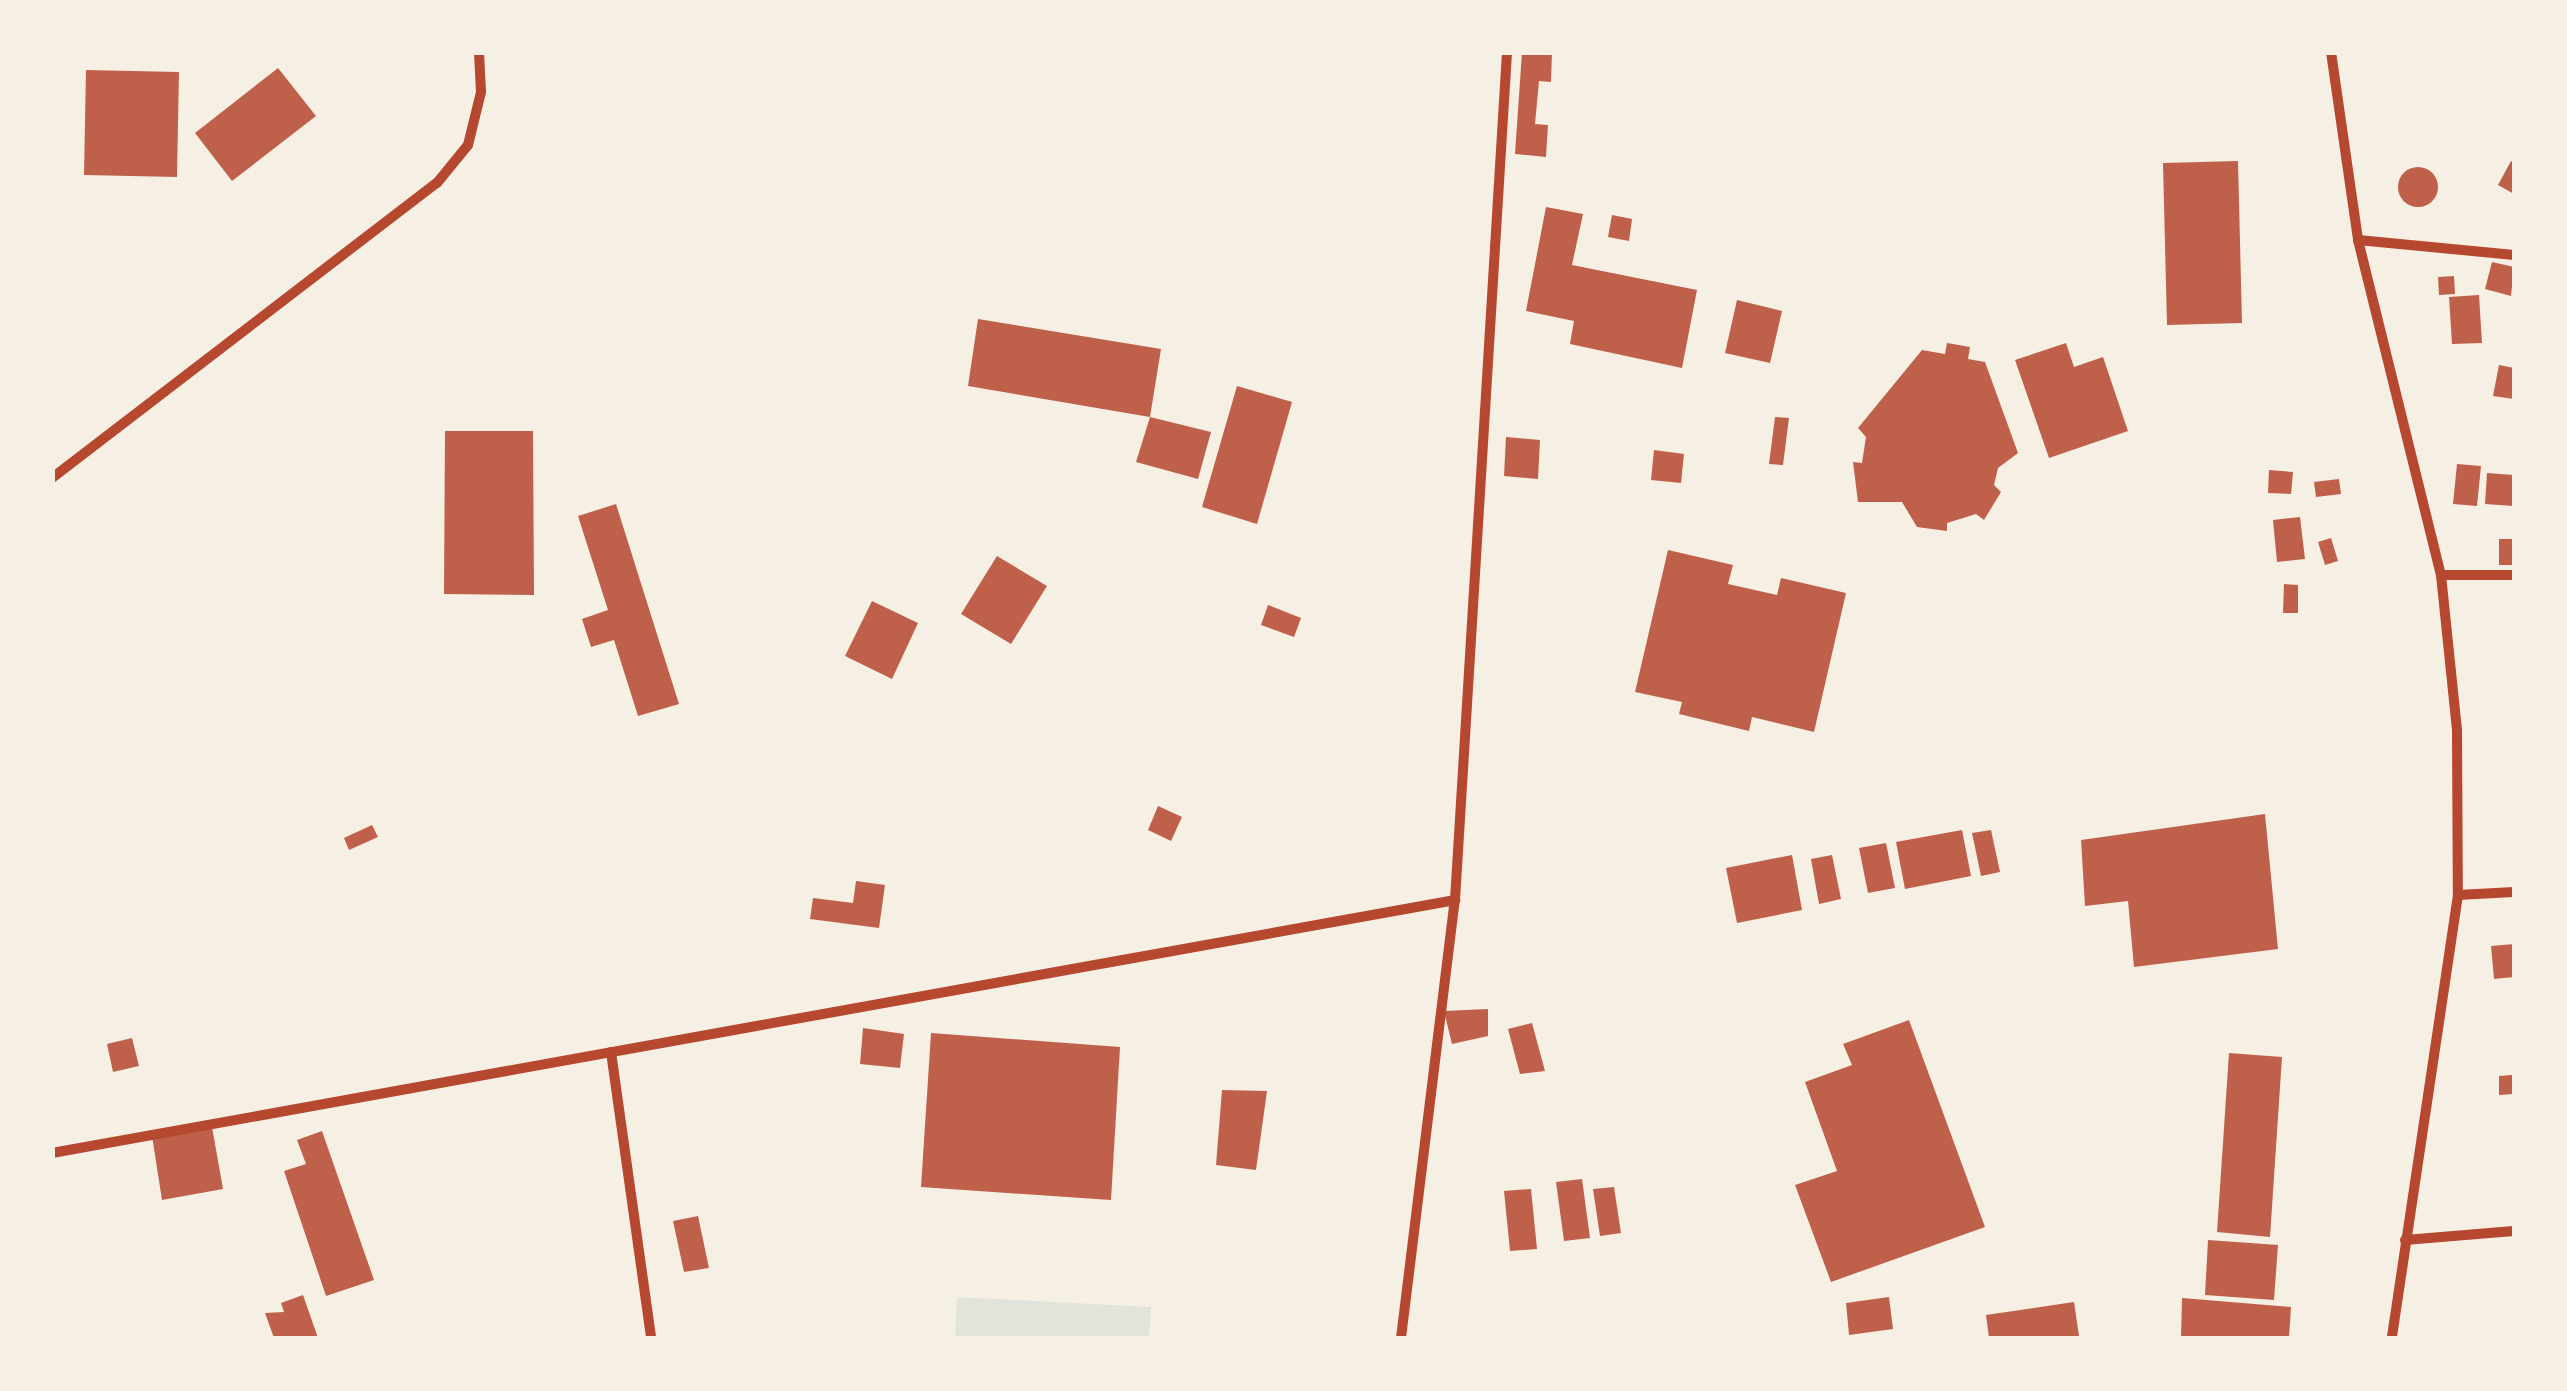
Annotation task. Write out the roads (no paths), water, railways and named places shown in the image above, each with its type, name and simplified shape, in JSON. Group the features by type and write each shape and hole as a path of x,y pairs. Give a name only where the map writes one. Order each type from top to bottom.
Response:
{"street":[{"path":"52,478 437,183 468,145 482,92 479,52"},
{"path":"1401,1338 1455,900 1507,52"},
{"path":"2331,52 2358,240 2441,575 2457,731 2458,895 2392,1338"},
{"path":"2358,240 2514,255"},
{"path":"2441,575 2514,575"},
{"path":"2458,895 2514,892"},
{"path":"52,1154 1455,900"},
{"path":"612,1052 652,1338"},
{"path":"2404,1240 2514,1231"}]}
